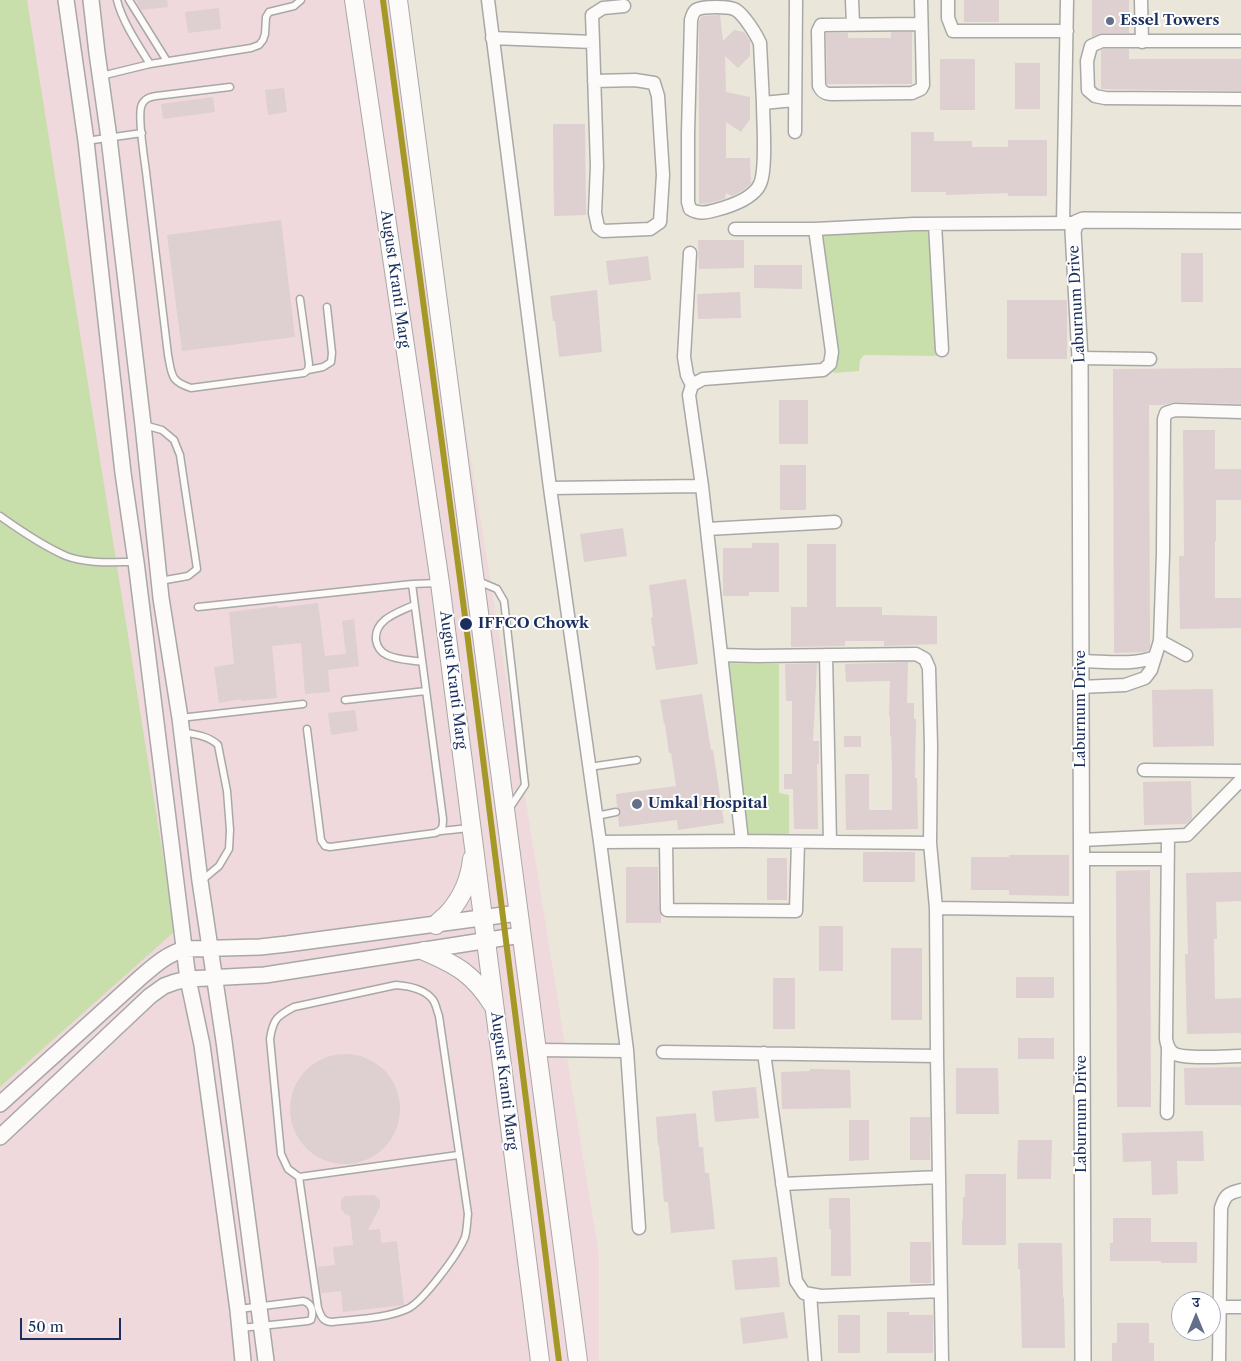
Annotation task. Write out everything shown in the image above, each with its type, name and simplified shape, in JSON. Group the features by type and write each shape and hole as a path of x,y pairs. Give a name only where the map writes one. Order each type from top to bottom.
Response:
{"main road":[{"name":"August Kranti Marg","path":"354,0 440,583 540,1361"},
{"path":"398,0 578,1361"},
{"path":"436,925 450,911 462,893 470,870 473,836"},
{"path":"424,951 452,963 473,979 483,989 494,1008"}],"street":[{"path":"66,0 86,142 123,474 136,562 188,979 202,1044 238,1310 243,1361"},
{"path":"91,0 109,138 160,582 181,725 200,882 211,948 266,1361"},
{"path":"488,0 550,488 600,842 627,1051 640,1228"},
{"path":"795,132 796,0"},
{"path":"852,0 852,24"},
{"path":"921,0 923,85 921,89 912,93 825,94 821,90 819,86 818,27 821,24 921,24"},
{"path":"948,0 948,18 953,31 1067,31"},
{"path":"735,229 1070,223 1067,0"},
{"path":"1141,0 1142,42"},
{"path":"594,81 635,80 654,83 658,96 662,175 660,222 650,228 604,230 598,226 594,213 597,166 592,42 592,15 604,8 624,6"},
{"path":"702,8 734,9 739,12 756,34 760,42 763,103 764,165 760,183 751,195 733,205 702,214 690,209 688,202 688,133 690,20 696,10 702,8"},
{"path":"492,38 592,42"},
{"path":"1241,41 1102,41 1091,46 1087,60 1088,90 1095,96 1105,98 1241,99"},
{"path":"763,103 794,100"},
{"name":"Laburnum Drive","path":"1083,1361 1080,358 1073,230 1070,223 1083,220 1241,221"},
{"path":"935,224 942,350"},
{"path":"742,841 702,486 688,395 692,385 703,379 823,370 830,364 832,352 815,229"},
{"path":"690,253 684,356 687,375 692,385"},
{"path":"1080,358 1150,359"},
{"path":"1080,687 1125,685 1145,678 1151,670 1160,641 1164,419 1166,413 1175,410 1241,412"},
{"path":"550,488 702,486"},
{"path":"707,529 835,522"},
{"path":"1160,641 1186,656"},
{"path":"721,656 916,654 925,659 929,668 931,746 930,844 936,908 942,1361"},
{"path":"826,655 830,842"},
{"path":"1080,661 1145,661 1155,657"},
{"path":"1144,770 1241,771"},
{"path":"1081,840 1187,835 1241,780"},
{"path":"1167,1113 1168,836"},
{"path":"600,842 742,841 930,844"},
{"path":"666,842 667,910 796,911 798,842"},
{"path":"1081,860 1167,859"},
{"path":"936,908 1081,910"},
{"path":"0,1104 82,1029 161,960 174,952 185,949 260,947 287,944 518,913"},
{"path":"0,1137 150,996 164,986 188,979 265,975 521,935"},
{"path":"1168,1048 1174,1054 1184,1057 1241,1056"},
{"path":"536,1050 627,1051"},
{"path":"663,1052 937,1056"},
{"path":"764,1053 796,1281 804,1293 821,1296 941,1291"},
{"path":"782,1184 939,1177"},
{"path":"1219,1291 1221,1208 1224,1198 1230,1192 1241,1190"},
{"path":"810,1294 815,1361"},
{"path":"1221,1307 1241,1307"},
{"path":"1219,1341 1219,1361"}],"lane":[{"path":"117,0 118,8 150,64"},
{"path":"130,0 167,60"},
{"path":"100,76 167,60 251,48 259,45 265,34 266,17 269,12 294,6 300,0"},
{"path":"230,87 147,98 142,104 140,113 172,376 180,384 192,388 304,373 308,370 323,367 331,362 332,353 327,307"},
{"path":"86,142 142,133"},
{"path":"300,299 309,364 308,370"},
{"path":"143,425 162,430 174,440 180,455 197,569 188,576 160,582"},
{"path":"0,516 26,534 68,556 92,561 136,562"},
{"path":"474,580 497,589 504,601 525,785 506,814"},
{"path":"198,607 412,584 440,583"},
{"path":"412,584 443,818 441,831"},
{"path":"414,605 388,617 379,627 376,636 377,646 385,655 422,662"},
{"path":"344,700 426,691"},
{"path":"181,725 303,704"},
{"path":"181,725 214,741 218,745 227,791 230,849 219,866 200,882"},
{"path":"307,729 321,840 325,846 330,847 441,831 473,836"},
{"path":"589,766 637,760"},
{"path":"596,816 616,812"},
{"path":"238,1310 303,1301 308,1302 324,1321 331,1322 393,1314 410,1308 422,1299 459,1251 466,1236 468,1214 438,1016 433,1000 410,986 396,985 294,1006 281,1014 272,1024 270,1039 281,1154 288,1169 299,1177 458,1156"},
{"path":"240,1328 311,1320 315,1309 299,1177"}],"shaded area":[{"path":"0,0 397,0 599,1256 599,1361 0,1361"}],"green space":[{"path":"0,0 27,0 175,931 0,1087"},
{"path":"932,228 938,356 864,355 860,360 859,371 833,373 837,366 838,351 821,233"},
{"path":"728,663 779,664 779,793 789,795 789,835 747,835"}],"building":[{"path":"136,0 167,0 168,7 141,10"},
{"path":"964,0 999,0 999,22 964,22"},
{"name":"Essel Towers","path":"1092,0 1129,0 1129,33 1102,33 1092,37"},
{"path":"219,8 221,29 188,33 185,12"},
{"path":"720,15 723,41 734,30 744,32 750,41 750,56 738,68 725,56 726,92 750,97 750,119 741,132 726,122 726,158 750,158 751,184 732,196 726,193 725,199 699,204 699,21 702,16"},
{"path":"891,32 912,32 912,84 827,84 826,33 848,33 848,38 891,38"},
{"path":"1129,49 1129,59 1241,59 1241,91 1101,89 1101,50"},
{"path":"940,59 975,59 975,110 940,110"},
{"path":"1015,63 1040,63 1040,109 1015,109"},
{"path":"284,88 287,112 268,115 265,90"},
{"path":"213,97 215,112 163,119 161,104"},
{"path":"553,124 585,124 586,215 554,216"},
{"path":"911,132 934,132 934,141 972,141 972,147 1008,147 1008,140 1047,140 1047,196 1008,196 1008,193 946,195 946,192 911,192"},
{"path":"281,220 295,337 182,351 167,235"},
{"path":"698,240 744,240 744,268 699,269"},
{"path":"1181,253 1203,253 1203,302 1181,302"},
{"path":"648,256 651,280 609,285 606,261"},
{"path":"754,265 802,265 802,289 754,288"},
{"path":"597,290 602,352 559,357 550,296"},
{"path":"740,292 741,318 698,319 697,294"},
{"path":"1007,300 1067,300 1067,359 1007,359"},
{"path":"1241,368 1241,404 1175,402 1164,405 1149,405 1150,645 1149,650 1144,652 1114,653 1113,369"},
{"path":"779,400 808,400 808,444 779,444"},
{"path":"1183,430 1215,430 1215,469 1241,469 1241,500 1216,500 1215,598 1241,598 1241,628 1180,629 1179,556 1184,556"},
{"path":"780,465 806,465 806,510 780,510"},
{"path":"623,528 627,556 584,562 580,534"},
{"path":"752,543 779,543 779,592 749,592 749,596 723,596 723,548 752,548"},
{"path":"807,544 836,544 836,607 882,607 882,615 937,616 937,644 884,646 884,641 845,641 845,646 791,647 791,607 807,607"},
{"path":"686,579 698,664 656,670 652,646 655,646 649,585"},
{"path":"318,603 325,656 346,654 342,621 354,619 359,666 328,670 330,692 305,694 301,643 272,646 277,698 241,701 241,699 219,703 214,667 234,664 229,612"},
{"path":"908,662 907,703 914,703 914,719 916,719 915,778 917,778 918,829 846,830 845,774 869,774 869,810 892,810 892,773 889,716 890,681 846,682 845,664"},
{"path":"817,663 813,741 819,741 819,764 817,764 818,829 794,829 793,789 784,789 784,774 792,774 792,701 786,701 785,664"},
{"path":"1213,689 1214,746 1153,747 1152,690"},
{"path":"702,694 724,823 678,830 677,820 619,827 618,816 621,812 617,807 616,794 676,786 660,700"},
{"path":"355,710 358,731 331,735 328,713"},
{"path":"844,736 861,736 861,747 844,747"},
{"path":"1191,781 1192,819 1186,824 1144,825 1143,782"},
{"path":"863,852 915,852 915,882 863,882"},
{"path":"1009,855 1069,855 1069,896 1009,895 1009,890 971,890 971,857 1009,857"},
{"path":"767,858 787,858 787,900 767,900"},
{"path":"626,867 658,867 661,923 626,923"},
{"path":"1150,870 1151,1107 1117,1107 1116,871"},
{"path":"1241,872 1241,901 1216,902 1217,939 1214,939 1215,999 1241,998 1241,1033 1187,1034 1185,954 1188,954 1186,873"},
{"path":"819,926 843,926 843,971 819,971"},
{"path":"891,948 922,948 922,1020 891,1020"},
{"path":"1016,977 1054,977 1054,998 1016,998"},
{"path":"773,978 795,978 795,1029 773,1029"},
{"path":"1018,1038 1054,1038 1054,1059 1018,1059"},
{"path":"345,1054 366,1058 384,1070 396,1088 400,1109 396,1130 384,1148 366,1160 345,1164 324,1160 306,1148 294,1130 290,1109 294,1088 306,1070 324,1058"},
{"path":"1241,1067 1241,1105 1185,1105 1184,1068"},
{"path":"956,1068 998,1068 999,1114 956,1114"},
{"path":"810,1069 850,1070 851,1108 782,1109 781,1072 810,1071"},
{"path":"756,1087 759,1118 715,1122 712,1091"},
{"path":"696,1113 699,1147 703,1147 705,1173 709,1173 715,1229 671,1233 668,1202 664,1202 656,1117"},
{"path":"910,1117 930,1117 930,1160 910,1160"},
{"path":"849,1120 869,1120 869,1160 849,1161"},
{"path":"1203,1131 1204,1161 1177,1161 1178,1194 1152,1195 1151,1161 1123,1162 1122,1133"},
{"path":"1018,1140 1052,1140 1051,1179 1017,1179"},
{"path":"965,1174 1006,1174 1006,1245 962,1245"},
{"path":"374,1195 380,1200 380,1207 368,1230 380,1229 381,1243 397,1241 404,1305 343,1312 341,1291 321,1293 317,1267 335,1265 333,1247 353,1245 350,1216 341,1209 341,1200 345,1196"},
{"path":"829,1198 850,1198 851,1276 831,1276"},
{"path":"1113,1218 1151,1218 1151,1242 1197,1242 1197,1263 1110,1261 1110,1243 1113,1243"},
{"path":"910,1242 931,1242 931,1283 910,1283"},
{"path":"1018,1243 1062,1243 1065,1348 1022,1348"},
{"path":"777,1257 780,1287 735,1290 732,1260"},
{"path":"784,1312 788,1338 743,1344 740,1318"},
{"path":"887,1312 909,1312 909,1315 933,1315 933,1353 887,1353"},
{"path":"838,1315 860,1315 860,1353 838,1353"},
{"path":"1117,1323 1149,1323 1149,1343 1154,1343 1154,1361 1112,1361 1112,1343 1117,1343"}],"transit line":[{"path":"383,0 466,624 559,1361"}],"place":[{"name":"Essel Towers","path":"1110,21"},
{"name":"IFFCO Chowk","path":"466,624"},
{"name":"Umkal Hospital","path":"637,804"}]}
